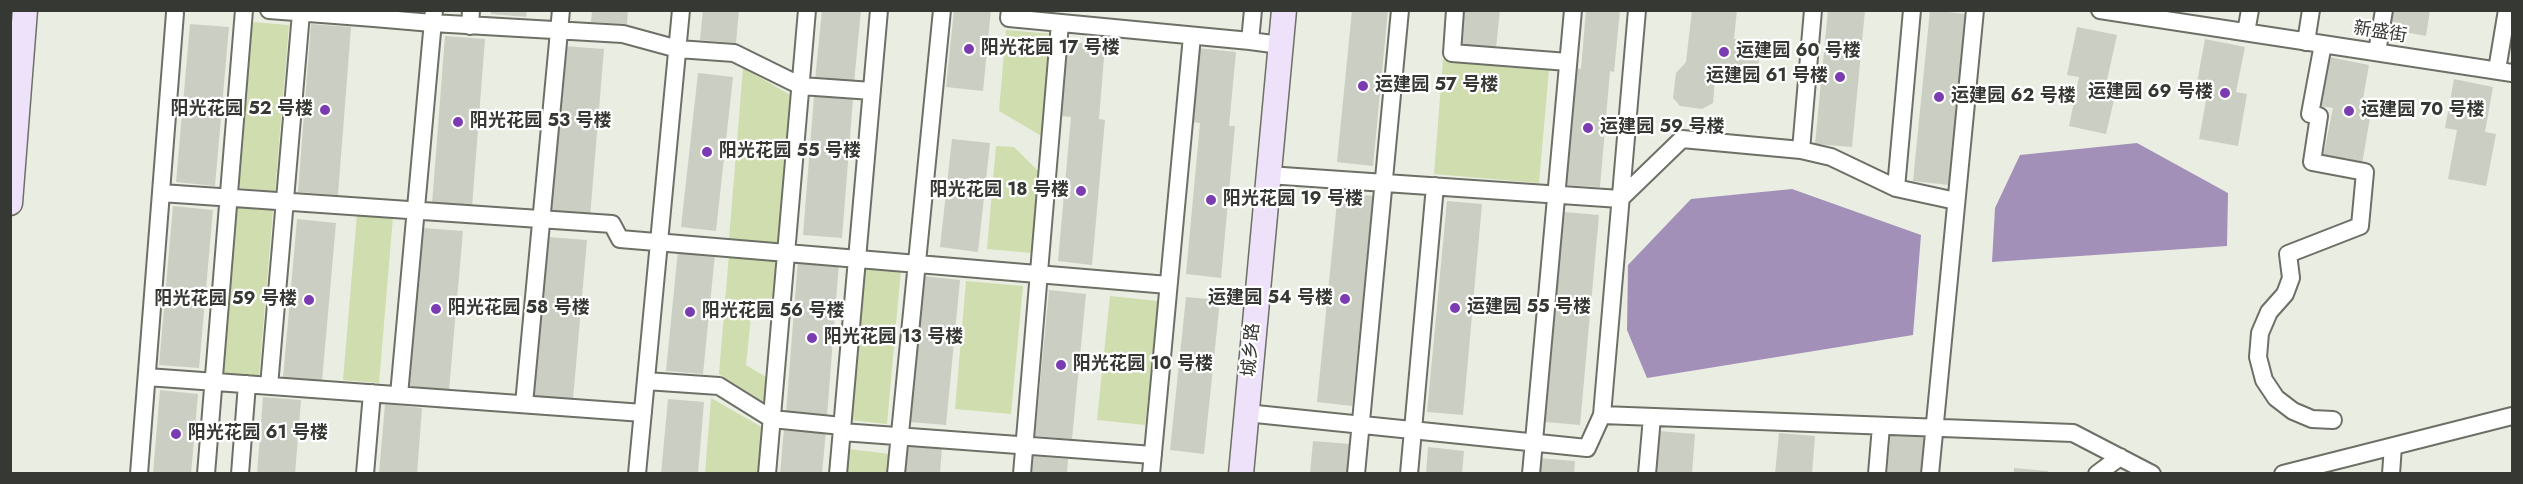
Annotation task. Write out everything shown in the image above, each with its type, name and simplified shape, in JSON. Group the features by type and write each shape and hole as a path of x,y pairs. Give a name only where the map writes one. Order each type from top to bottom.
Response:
{"main road":[{"path":"10,203 25,10"},
{"name":"城乡路","path":"1241,474 1284,10"}],"street":[{"path":"206,474 244,10"},
{"path":"269,10 470,18 559,31 623,34 678,49 734,53 801,86 872,91"},
{"path":"524,405 561,10"},
{"path":"637,474 681,10"},
{"path":"767,474 807,10"},
{"path":"838,474 879,10"},
{"path":"896,474 942,10"},
{"path":"1010,10 1009,18 1280,45"},
{"path":"1250,41 1253,10"},
{"path":"1356,474 1400,10"},
{"path":"1455,10 1452,53 1568,62"},
{"path":"1531,474 1573,10"},
{"path":"1246,413 1587,448 1602,415 1637,10"},
{"path":"1801,150 1813,10"},
{"path":"1896,188 1912,10"},
{"path":"1930,474 1975,10"},
{"name":"新盛街","path":"2100,10 2133,13 2505,72"},
{"path":"2246,32 2250,10"},
{"path":"2312,10 2314,43 2310,114 2319,116 2312,162 2365,171 2360,226 2288,254 2291,278 2285,294 2269,312 2260,333 2258,357 2264,380 2276,398 2292,411 2312,419 2333,420"},
{"path":"2377,52 2384,10"},
{"path":"2505,72 2507,10"},
{"path":"139,474 175,13"},
{"path":"269,386 301,13"},
{"path":"399,395 433,17"},
{"path":"1022,474 1060,23"},
{"path":"1151,474 1192,36"},
{"path":"1268,175 1620,199 1682,139 1801,150 1831,158 1896,188 1956,201"},
{"path":"1409,474 1435,186"},
{"path":"161,193 612,224 620,239 1168,285"},
{"path":"147,377 643,413"},
{"path":"646,381 719,386 772,419 900,436 1153,454"},
{"path":"240,474 247,384"},
{"path":"365,474 372,393"},
{"path":"1602,415 2073,433 2152,474"},
{"path":"2283,474 2512,416"},
{"path":"1647,474 1652,417"},
{"path":"1877,474 1881,426"},
{"path":"2391,474 2393,446"},
{"path":"2097,474 2120,457"}],"green space":[{"path":"252,22 289,25 275,191 239,188"},
{"path":"1006,30 1053,34 1045,138 999,111"},
{"path":"1443,60 1549,69 1539,183 1434,174"},
{"path":"743,68 794,97 782,244 729,239"},
{"path":"996,146 1014,147 1039,172 1032,253 987,249"},
{"path":"236,207 273,210 259,376 222,373"},
{"path":"357,214 393,217 379,383 343,380"},
{"path":"729,254 778,259 773,308 752,306 746,365 766,377 764,402 719,374"},
{"path":"864,266 901,269 887,424 850,420"},
{"path":"966,281 1023,286 1011,414 955,409"},
{"path":"1110,296 1158,301 1145,425 1097,420"},
{"path":"711,398 765,429 761,473 705,474"},
{"path":"849,449 890,454 888,473 847,474"}],"shaded area":[{"path":"2137,143 2228,193 2227,246 1992,262 1995,208 2020,155"},
{"path":"1792,189 1921,235 1913,335 1647,378 1627,330 1628,265 1691,199"}],"building":[{"path":"491,10 527,10 526,17 491,14"},
{"path":"592,10 628,10 627,24 591,22"},
{"path":"703,10 739,10 736,43 700,40"},
{"path":"822,10 861,10 854,83 815,80"},
{"name":"阳光花园 17 号楼","path":"954,10 991,10 983,91 946,87"},
{"name":"运建园 57 号楼","path":"1352,10 1388,10 1373,166 1337,162"},
{"path":"1463,10 1500,10 1496,48 1460,45"},
{"name":"运建园 59 号楼","path":"1586,10 1620,10 1614,72 1610,71 1600,187 1565,185 1576,68 1581,69"},
{"name":"运建园 60 号楼","path":"1692,10 1737,10 1734,39 1761,42 1757,76 1747,82 1715,78 1713,103 1702,109 1680,106 1673,98 1676,73 1686,62"},
{"name":"运建园 61 号楼","path":"1828,10 1865,10 1852,147 1815,144"},
{"name":"运建园 62 号楼","path":"1930,10 1966,14 1949,185 1913,181"},
{"path":"2391,10 2430,10 2426,36 2388,29"},
{"path":"190,24 229,27 215,186 176,182"},
{"name":"阳光花园 52 号楼","path":"311,24 351,27 338,195 298,192"},
{"path":"2077,27 2117,35 2107,80 2118,83 2106,134 2069,126 2079,77 2067,75"},
{"name":"阳光花园 53 号楼","path":"445,36 485,39 472,207 432,204"},
{"name":"运建园 69 号楼","path":"2205,39 2245,47 2236,92 2247,94 2238,146 2199,139 2208,90 2196,88"},
{"name":"阳光花园 18 号楼","path":"1067,42 1105,45 1099,119 1105,120 1092,265 1058,261 1071,117 1060,116"},
{"path":"564,46 604,49 590,217 550,214"},
{"name":"阳光花园 19 号楼","path":"1197,48 1236,52 1229,126 1235,126 1221,278 1186,274 1200,123 1190,122"},
{"name":"运建园 70 号楼","path":"2329,57 2369,65 2361,110 2371,112 2362,164 2323,157 2333,108 2320,106"},
{"name":"阳光花园 55 号楼","path":"698,73 733,77 716,231 681,227"},
{"path":"2454,79 2493,87 2485,132 2496,134 2486,186 2448,179 2457,130 2445,128"},
{"path":"814,96 853,99 842,238 803,235"},
{"path":"952,139 990,143 978,252 940,247"},
{"name":"运建园 54 号楼","path":"1338,192 1373,196 1352,406 1317,402"},
{"name":"运建园 55 号楼","path":"1447,201 1482,204 1463,415 1427,412"},
{"path":"173,206 213,210 199,368 159,365"},
{"path":"1564,212 1599,215 1580,425 1545,422"},
{"name":"阳光花园 59 号楼","path":"297,219 336,223 322,381 283,378"},
{"name":"阳光花园 58 号楼","path":"423,228 463,231 449,390 409,386"},
{"path":"548,237 587,240 573,399 534,396"},
{"name":"阳光花园 56 号楼","path":"678,250 715,254 703,374 666,371"},
{"name":"阳光花园 13 号楼","path":"798,259 839,262 827,416 786,413"},
{"path":"923,276 960,280 946,425 910,422"},
{"name":"阳光花园 10 号楼","path":"1049,290 1086,294 1072,439 1035,436"},
{"path":"1186,297 1220,300 1204,454 1170,450"},
{"name":"阳光花园 61 号楼","path":"160,390 198,394 191,474 153,474"},
{"path":"263,397 301,400 295,474 257,474"},
{"path":"668,399 704,402 698,474 661,474"},
{"path":"385,404 422,408 417,474 379,474"},
{"path":"784,428 826,431 822,474 780,474"},
{"path":"1891,430 1927,433 1923,474 1887,474"},
{"path":"1659,431 1695,434 1692,474 1656,474"},
{"path":"1779,433 1815,436 1812,474 1775,474"},
{"path":"1313,441 1350,444 1348,474 1310,474"},
{"path":"906,444 942,447 940,474 903,474"},
{"path":"1428,447 1464,451 1462,474 1426,474"},
{"path":"1032,456 1068,459 1067,474 1030,474"},
{"path":"1539,458 1575,461 1574,474 1538,474"},
{"path":"2014,468 2048,471 2047,474 2014,474"}],"place":[{"name":"阳光花园 17 号楼","path":"969,49"},
{"name":"运建园 60 号楼","path":"1724,52"},
{"name":"运建园 61 号楼","path":"1840,77"},
{"name":"运建园 57 号楼","path":"1363,86"},
{"name":"运建园 69 号楼","path":"2225,93"},
{"name":"运建园 62 号楼","path":"1939,97"},
{"name":"阳光花园 52 号楼","path":"325,110"},
{"name":"运建园 70 号楼","path":"2349,111"},
{"name":"阳光花园 53 号楼","path":"458,122"},
{"name":"运建园 59 号楼","path":"1588,128"},
{"name":"阳光花园 55 号楼","path":"707,152"},
{"name":"阳光花园 18 号楼","path":"1081,191"},
{"name":"阳光花园 19 号楼","path":"1211,200"},
{"name":"运建园 54 号楼","path":"1345,299"},
{"name":"阳光花园 59 号楼","path":"309,300"},
{"name":"运建园 55 号楼","path":"1455,308"},
{"name":"阳光花园 58 号楼","path":"436,309"},
{"name":"阳光花园 56 号楼","path":"690,312"},
{"name":"阳光花园 13 号楼","path":"812,338"},
{"name":"阳光花园 10 号楼","path":"1061,365"},
{"name":"阳光花园 61 号楼","path":"176,434"}]}
